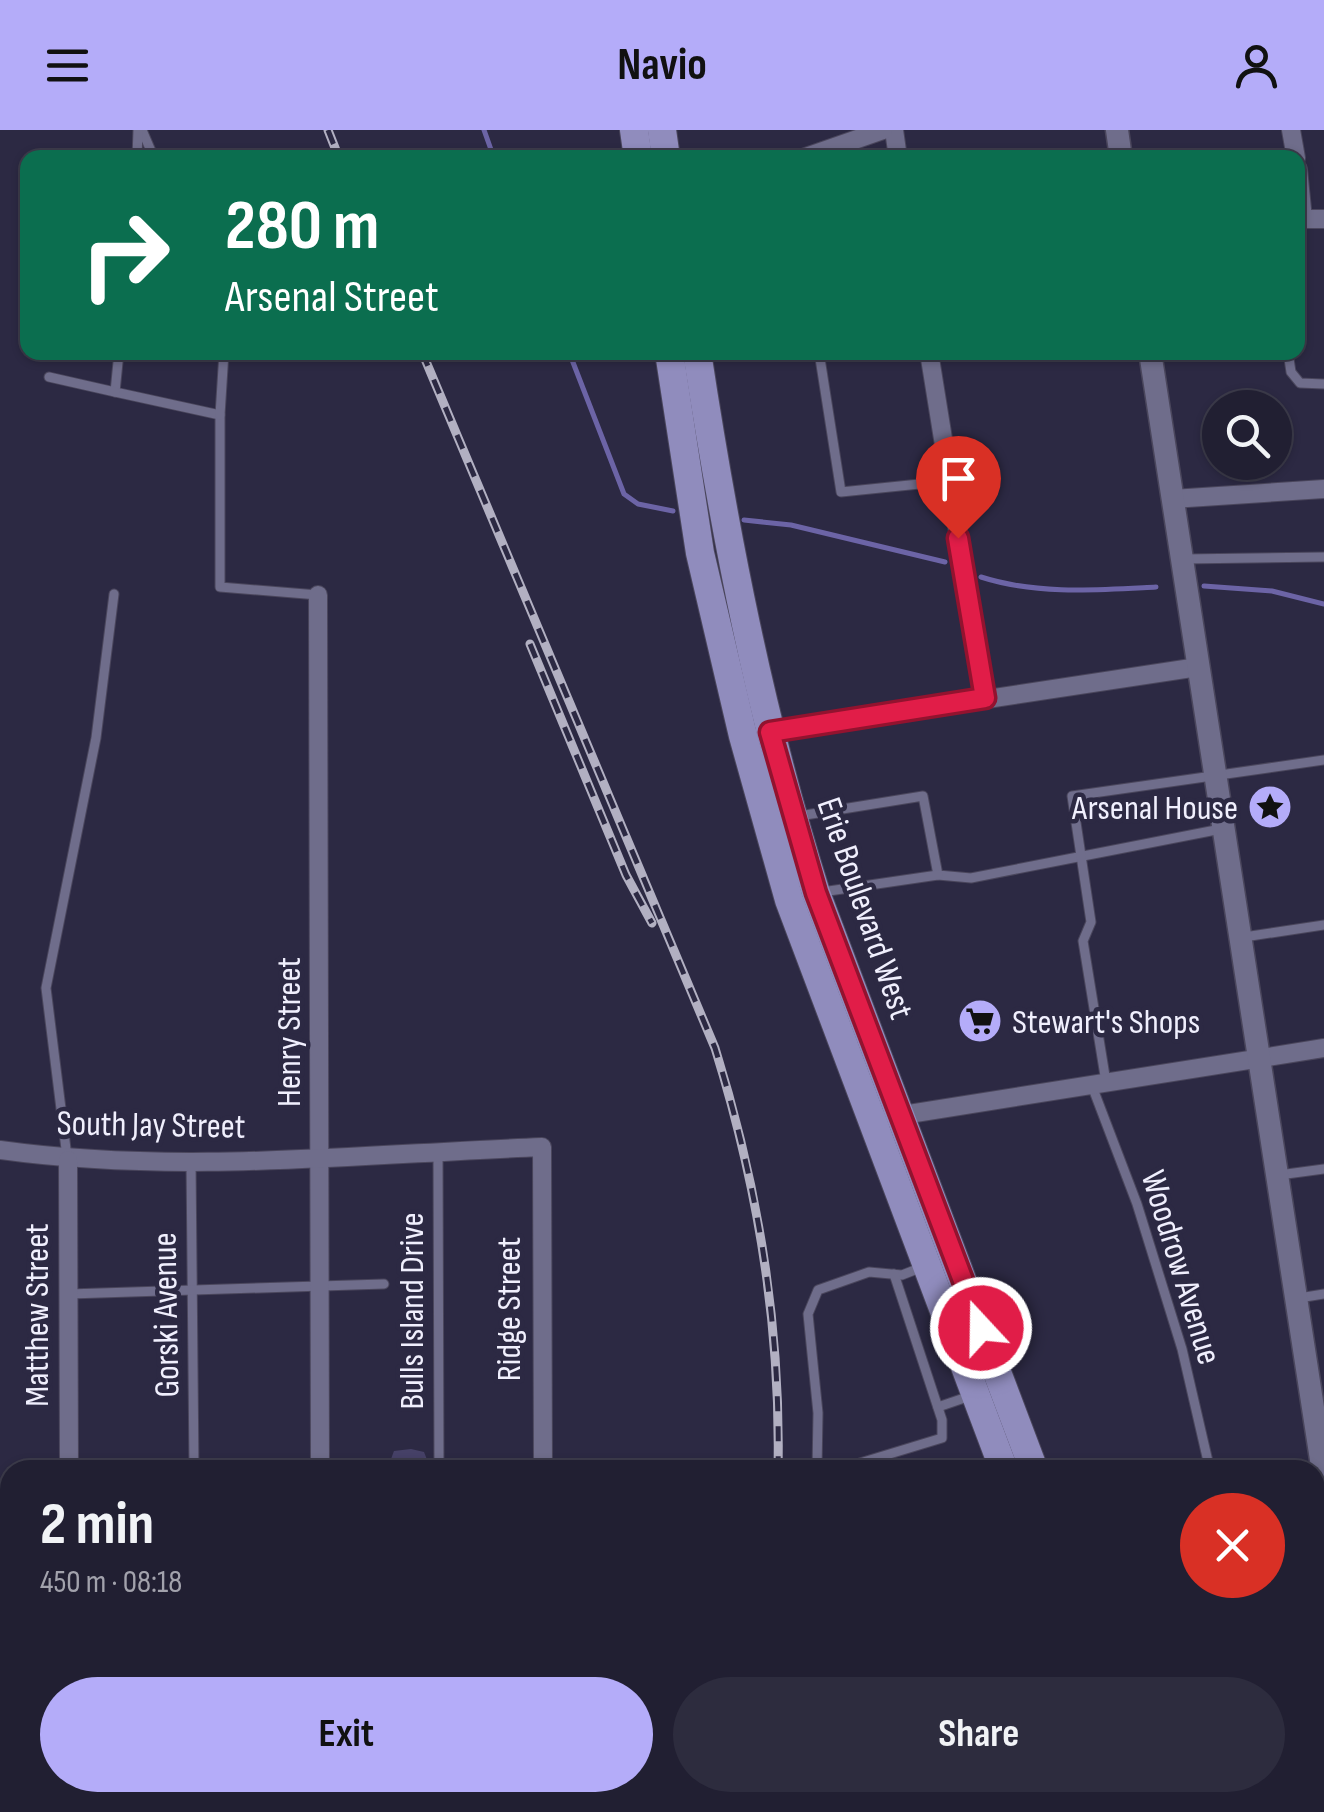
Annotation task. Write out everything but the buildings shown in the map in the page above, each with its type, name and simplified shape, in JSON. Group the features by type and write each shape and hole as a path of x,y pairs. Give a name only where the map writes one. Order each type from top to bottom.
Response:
{"main road":[{"name":"Erie Boulevard West","path":"670,360 700,552 757,734 792,817 816,893 1030,1460"},
{"name":"Erie Boulevard West","path":"697,360 757,734 789,900 1000,1460"}],"street":[{"path":"826,150 884,130"},
{"path":"929,360 985,698"},
{"path":"1151,360 1322,1460"},
{"path":"1172,499 1324,490"},
{"name":"Henry Street","path":"318,594 320,1460"},
{"path":"757,734 1198,667"},
{"path":"872,1120 1324,1048"},
{"name":"South Jay Street","path":"0,1150 68,1160 320,1157 542,1147"},
{"name":"Ridge Street","path":"542,1147 544,1460"},
{"name":"Matthew Street","path":"68,1160 69,1460"}],"lane":[{"path":"114,392 118,360"},
{"path":"223,360 220,587 318,594"},
{"path":"820,360 841,492 949,482"},
{"path":"1290,360 1300,383 1324,384"},
{"path":"49,377 220,415"},
{"path":"1180,559 1324,558"},
{"path":"68,1160 46,988 96,738 114,594"},
{"path":"1216,775 1324,760"},
{"name":"Woodrow Avenue","path":"1208,1460 1176,1331 1099,1083 1083,941 1091,922 1072,796 1216,775"},
{"path":"792,817 923,796 938,875"},
{"path":"816,893 938,875 971,878 1224,829"},
{"path":"1241,937 1324,924"},
{"name":"Bulls Island Drive","path":"438,1151 438,1460"},
{"name":"Gorski Avenue","path":"191,1159 194,1460"},
{"path":"1278,1175 1324,1169"},
{"path":"817,1460 818,1413 808,1314 818,1290 869,1272 894,1274 927,1264"},
{"path":"870,1460 942,1438 938,1407 894,1274"},
{"path":"68,1294 384,1284"},
{"path":"1297,1298 1324,1294"},
{"path":"938,1407 976,1394"}],"green space":[{"path":"394,1451 424,1452 427,1460 391,1460"}],"waterway":[{"path":"484,130 491,150"},
{"path":"572,360 624,494 638,504 673,511"},
{"path":"744,520 791,525 945,562"},
{"path":"981,577 1046,589 1156,587"},
{"path":"1204,586 1272,591 1324,604"}],"railway":[{"path":"328,130 336,150"},
{"path":"425,360 715,1048 743,1152 764,1256 775,1362 778,1460"},
{"path":"530,644 626,875 652,923"}],"place":[{"name":"Arsenal House","path":"1270,807"},
{"name":"Stewart's Shops","path":"980,1021"}],"route":[{"path":"958,538 985,698 770,732 816,893 981,1328"}]}
